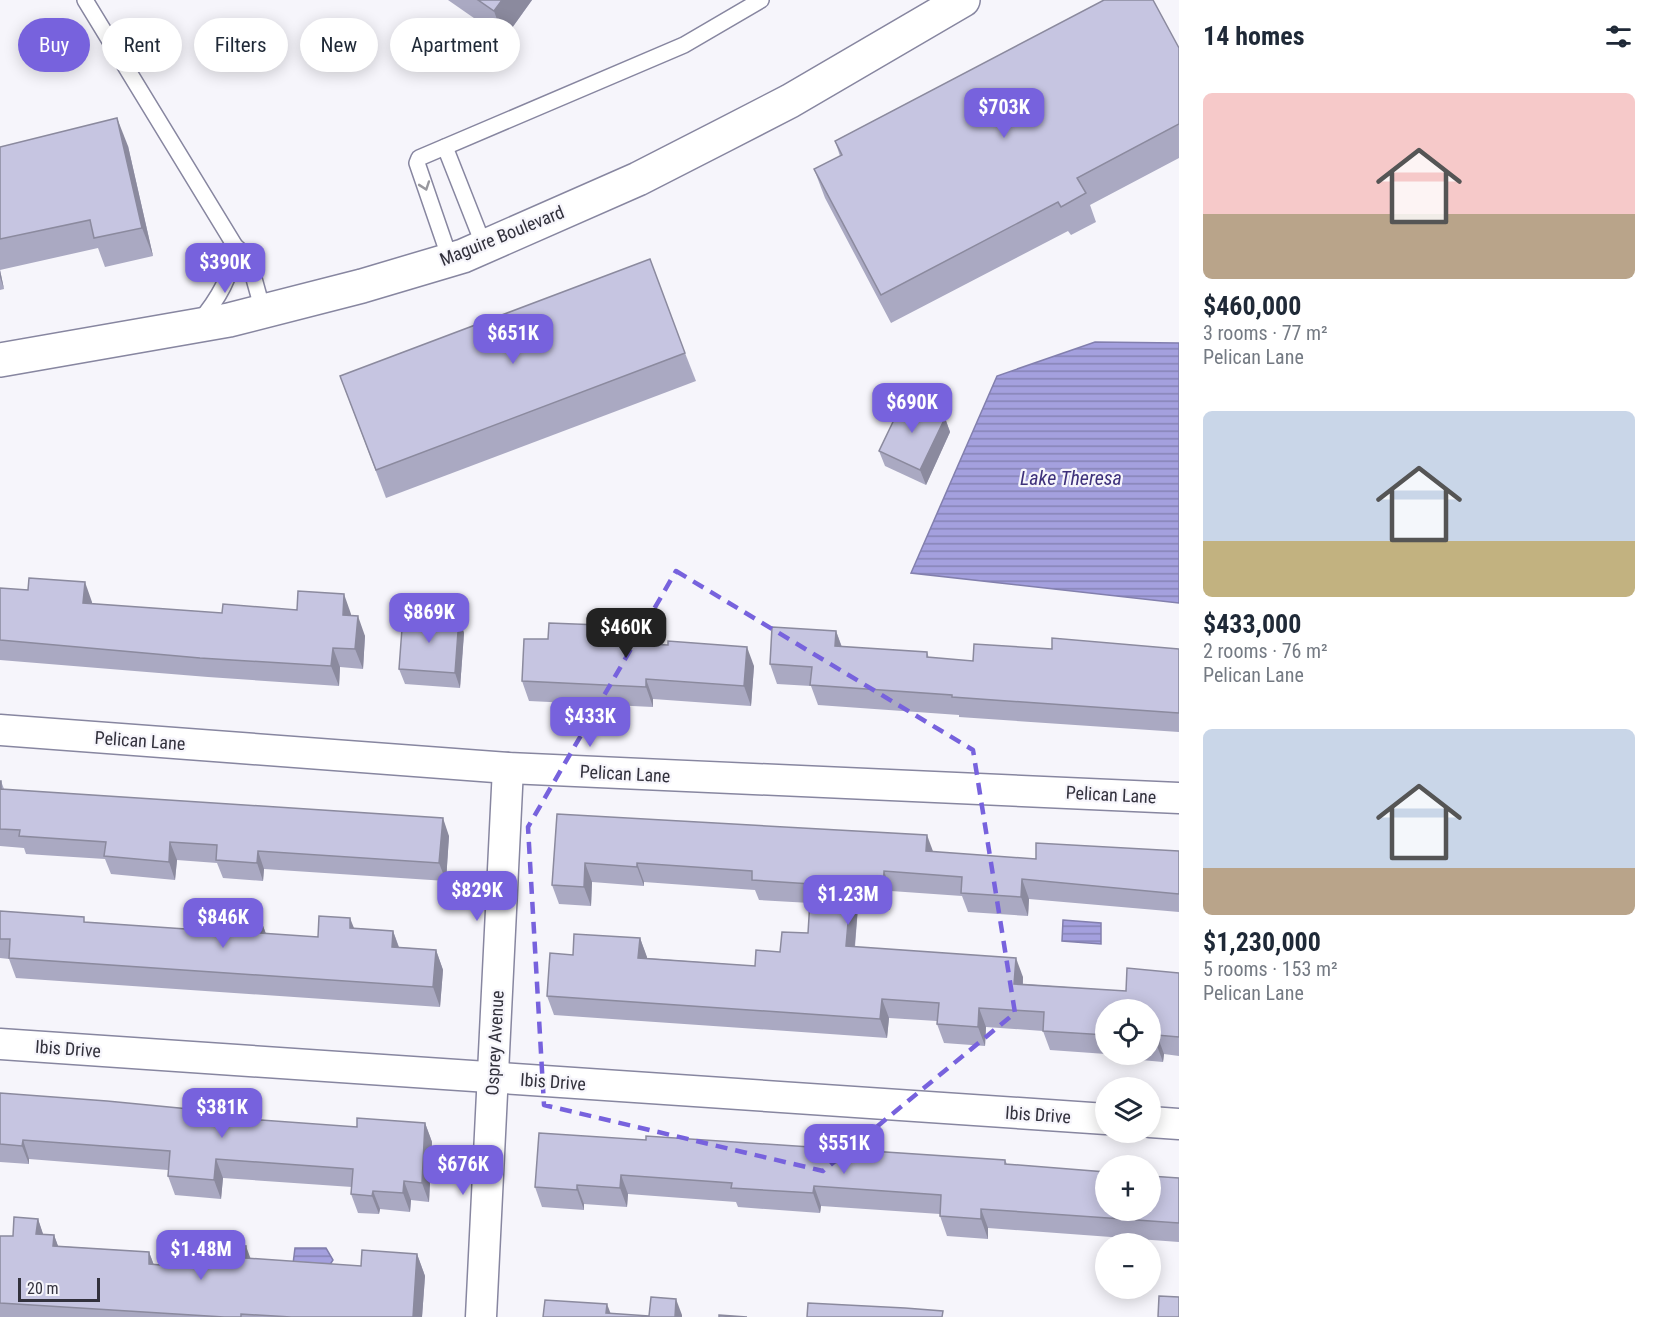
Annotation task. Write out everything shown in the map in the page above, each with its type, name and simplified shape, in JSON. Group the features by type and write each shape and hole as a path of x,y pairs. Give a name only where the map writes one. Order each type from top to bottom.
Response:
{"street":[{"name":"Maguire Boulevard","path":"0,360 263,311 362,286 450,259 638,179 772,111 963,0"},
{"name":"Pelican Lane","path":"0,730 508,768 1179,798"},
{"name":"Osprey Avenue","path":"481,1317 508,768"},
{"name":"Ibis Drive","path":"0,1044 1095,1118"},
{"path":"1161,1123 1179,1124"}],"lane":[{"path":"85,0 235,246 248,257 263,311"},
{"path":"450,259 417,163 418,158 684,45 761,0"},
{"path":"446,147 484,246"},
{"path":"197,325 216,300 233,267 235,246"}],"highlighted area":[{"path":"676,571 973,750 1015,1013 823,1171 544,1105 528,827"}],"water":[{"name":"Lake Theresa","path":"1095,342 1179,343 1179,603 911,573 997,376"},
{"path":"1063,920 1101,923 1101,944 1062,941"},
{"path":"295,1248 326,1248 333,1260 326,1271 293,1264"}],"building":[{"path":"478,0 502,0 494,11"},
{"path":"1104,0 1153,0 1179,48 1179,124 1077,178 1086,193 1061,207 1058,202 881,295 814,169 842,155 835,141"},
{"path":"117,118 142,228 94,238 90,220 0,239 0,147"},
{"path":"650,259 685,353 376,470 340,376"},
{"path":"904,399 945,418 920,470 879,451"},
{"path":"29,578 85,582 83,603 222,613 223,604 297,610 298,591 344,594 343,615 358,616 355,649 333,648 331,666 200,658 0,640 0,588 28,590"},
{"path":"403,615 459,618 455,673 399,669"},
{"path":"549,623 626,626 625,643 668,645 668,641 747,647 744,686 646,679 646,687 522,681 524,639 548,639"},
{"path":"772,627 836,631 835,646 927,652 927,657 973,661 974,644 1052,649 1052,638 1179,649 1179,713 810,685 812,667 770,664"},
{"path":"0,781 1,789 443,818 439,863 258,851 257,863 216,860 217,845 170,842 169,862 104,856 106,842 19,836 20,830 0,829"},
{"path":"557,814 927,835 926,851 1036,859 1036,843 1179,851 1179,894 1022,879 1021,897 961,893 962,877 884,871 883,890 851,888 846,946 1016,958 1014,984 1126,991 1127,968 1179,973 1179,1037 1161,1035 1161,999 1095,999 1095,1034 1043,1031 1044,1012 979,1008 978,1027 937,1024 939,1003 882,999 880,1019 547,996 550,953 573,955 574,934 640,938 638,958 755,966 756,950 780,952 782,932 808,933 811,884 752,880 752,871 637,863 637,867 585,863 584,887 552,885"},
{"path":"0,911 84,917 84,922 186,929 204,929 205,917 261,920 260,933 318,937 319,916 350,918 350,928 393,931 392,947 436,950 433,987 9,958 10,939 0,939"},
{"path":"0,1093 220,1112 220,1117 357,1127 357,1118 425,1123 422,1183 404,1181 403,1193 373,1191 372,1196 351,1194 353,1169 216,1159 214,1180 168,1176 170,1151 23,1140 22,1146 0,1144"},
{"path":"539,1133 646,1140 646,1136 1005,1160 1005,1164 1095,1171 1095,1217 981,1209 981,1219 940,1216 941,1195 814,1186 813,1193 731,1188 732,1183 621,1175 620,1188 577,1185 577,1190 535,1187"},
{"path":"1161,1177 1179,1178 1179,1223 1151,1221 1161,1221"},
{"path":"14,1217 38,1219 36,1234 54,1235 53,1246 149,1252 149,1264 198,1268 200,1243 246,1246 245,1258 361,1266 362,1250 417,1254 413,1317 291,1317 241,1314 241,1317 224,1317 0,1303 0,1236 13,1236"},
{"path":"1161,1296 1179,1297 1179,1317 1158,1317"},
{"path":"651,1297 676,1299 675,1317 543,1317 545,1300 607,1304 606,1313 649,1316"},
{"path":"808,1303 943,1311 942,1317 807,1317"},
{"path":"719,1315 747,1317 719,1317"}]}
